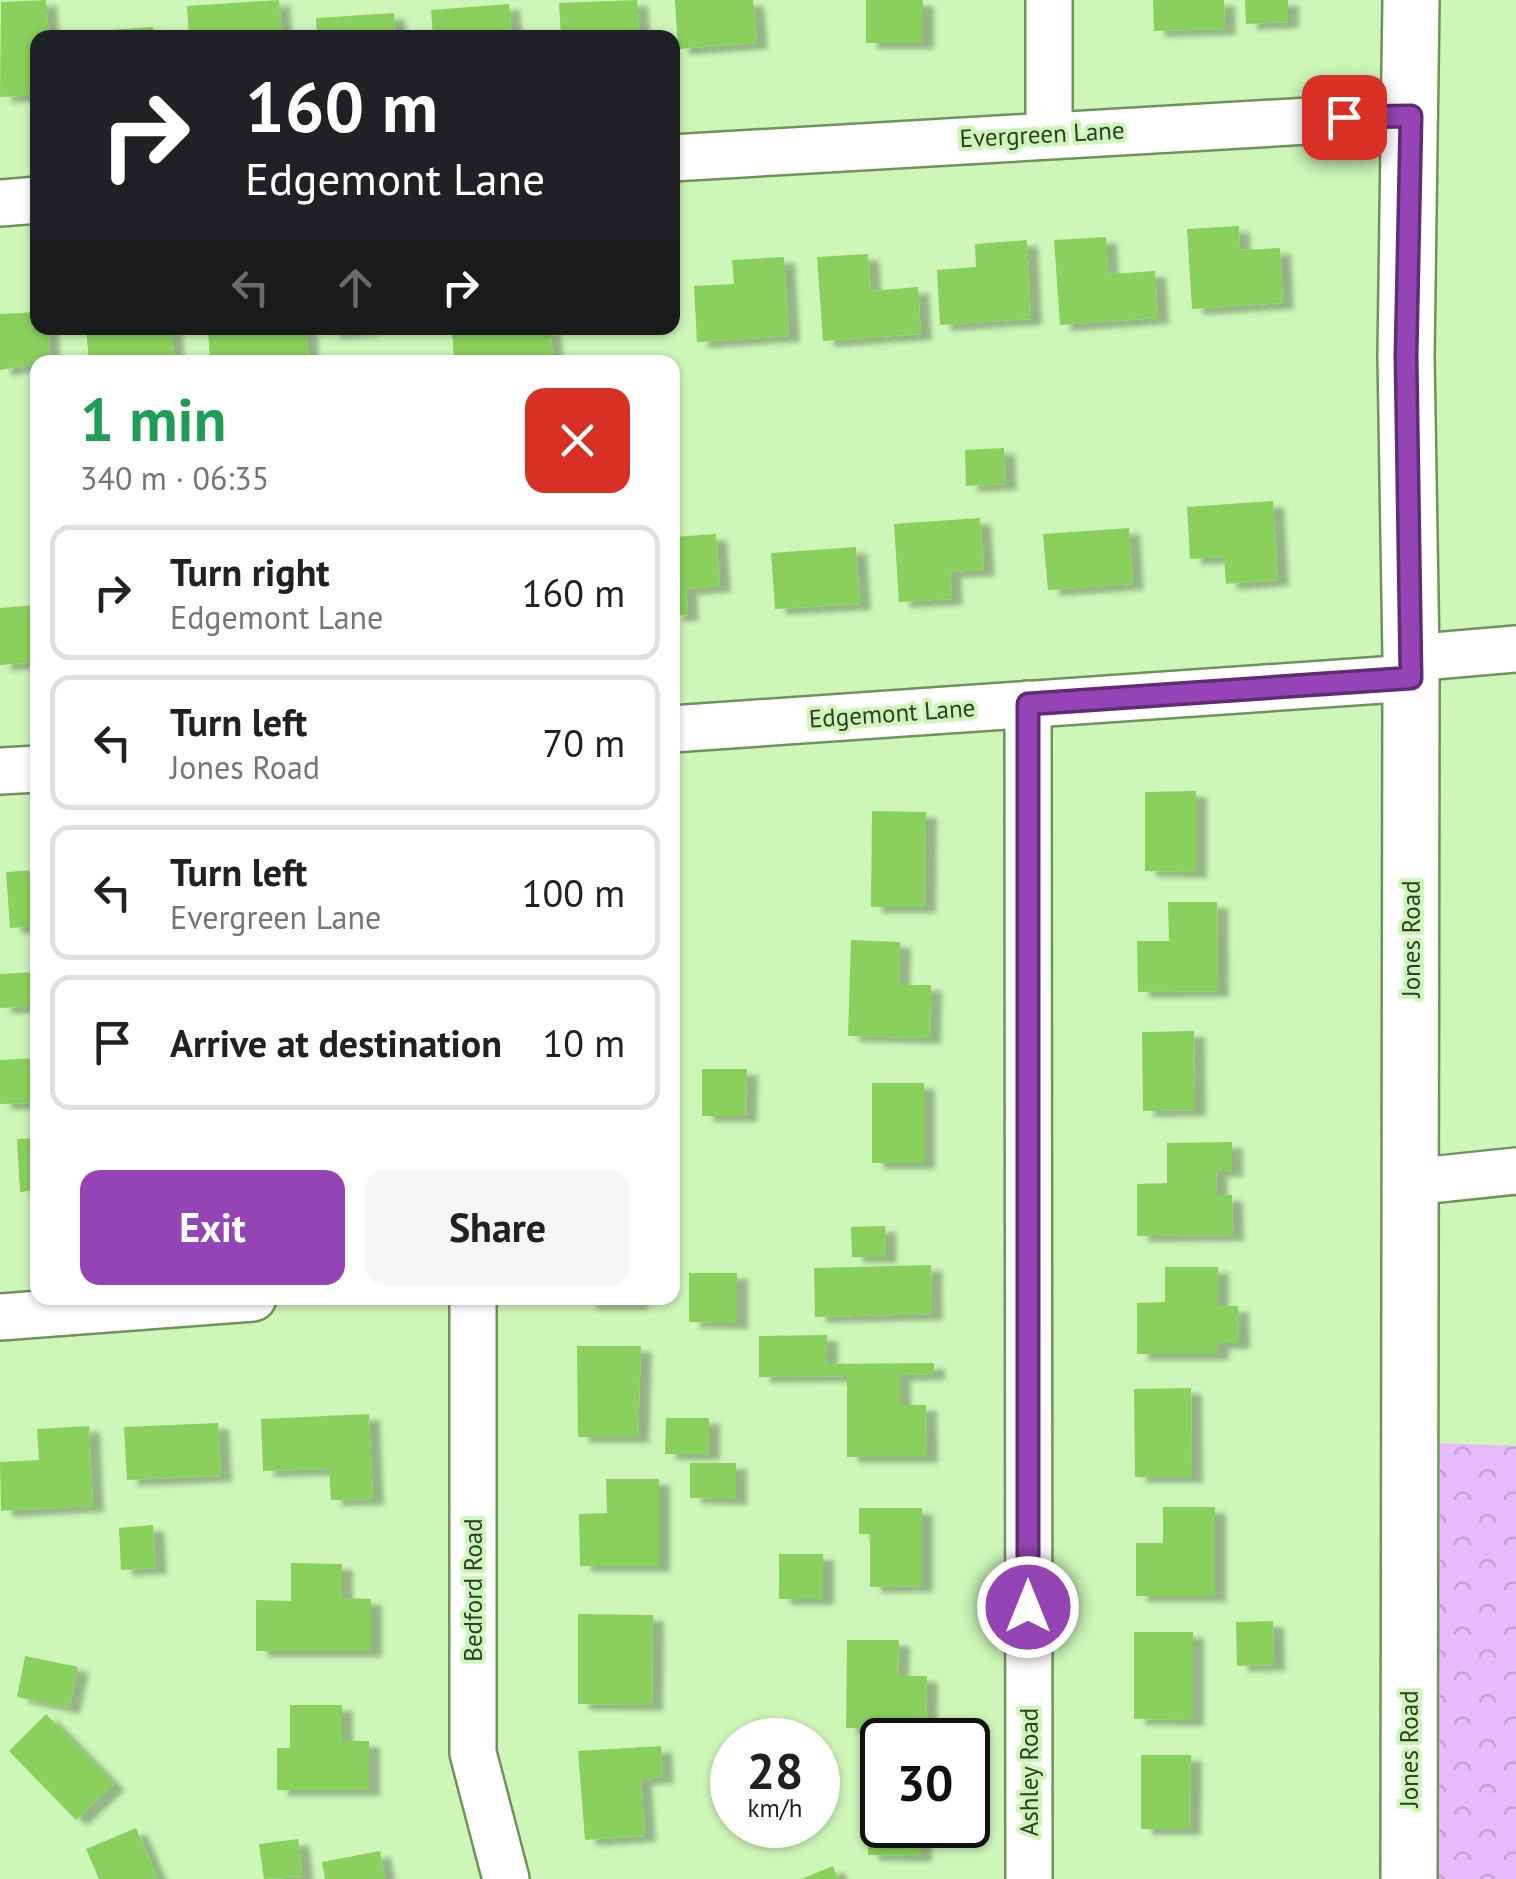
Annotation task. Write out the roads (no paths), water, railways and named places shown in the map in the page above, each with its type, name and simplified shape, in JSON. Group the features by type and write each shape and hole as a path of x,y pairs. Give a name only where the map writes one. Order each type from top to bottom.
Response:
{"street":[{"path":"1048,0 1049,134"},
{"name":"Jones Road","path":"1409,1879 1411,668 1406,356 1411,0"},
{"name":"Evergreen Lane","path":"680,157 1411,116"},
{"path":"0,203 30,201"},
{"name":"Edgemont Lane","path":"680,727 1028,704 1411,668 1516,650"},
{"name":"Ashley Road","path":"1028,704 1028,1879"},
{"path":"0,771 30,769"},
{"path":"1412,1182 1516,1170"},
{"path":"0,1317 159,1305"},
{"name":"Bedford Road","path":"474,1305 473,1753 506,1879"}]}
